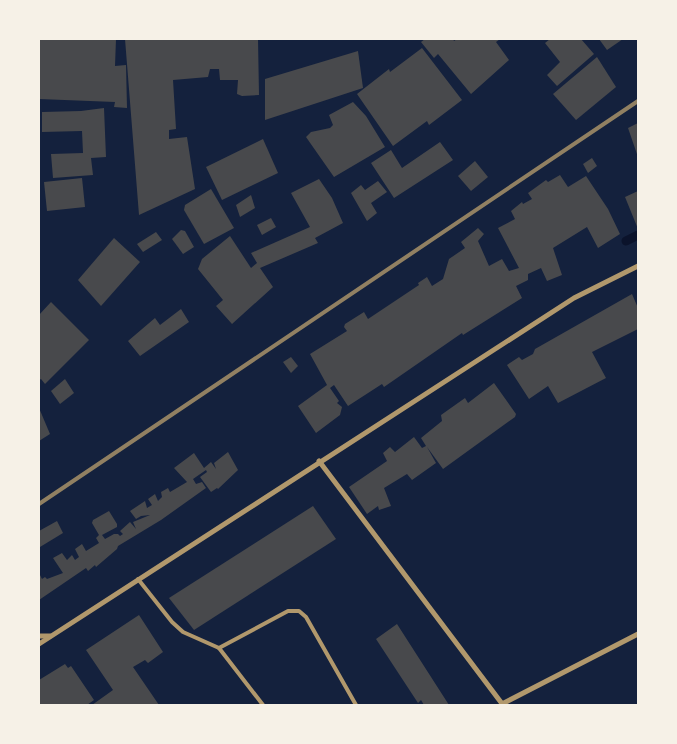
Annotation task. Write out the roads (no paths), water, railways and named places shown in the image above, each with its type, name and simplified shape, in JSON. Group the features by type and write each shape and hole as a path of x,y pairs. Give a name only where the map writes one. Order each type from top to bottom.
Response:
{"street":[{"path":"39,644 319,461 574,298 638,266"},
{"path":"319,461 502,704 638,634"},
{"path":"39,636 51,636"}],"lane":[{"path":"138,579 172,622 183,632 219,648 263,705"},
{"path":"219,648 288,611 299,611 306,617 356,705"}],"waterway":[{"path":"626,241 638,235"}],"railway":[{"path":"39,504 638,101"}]}
